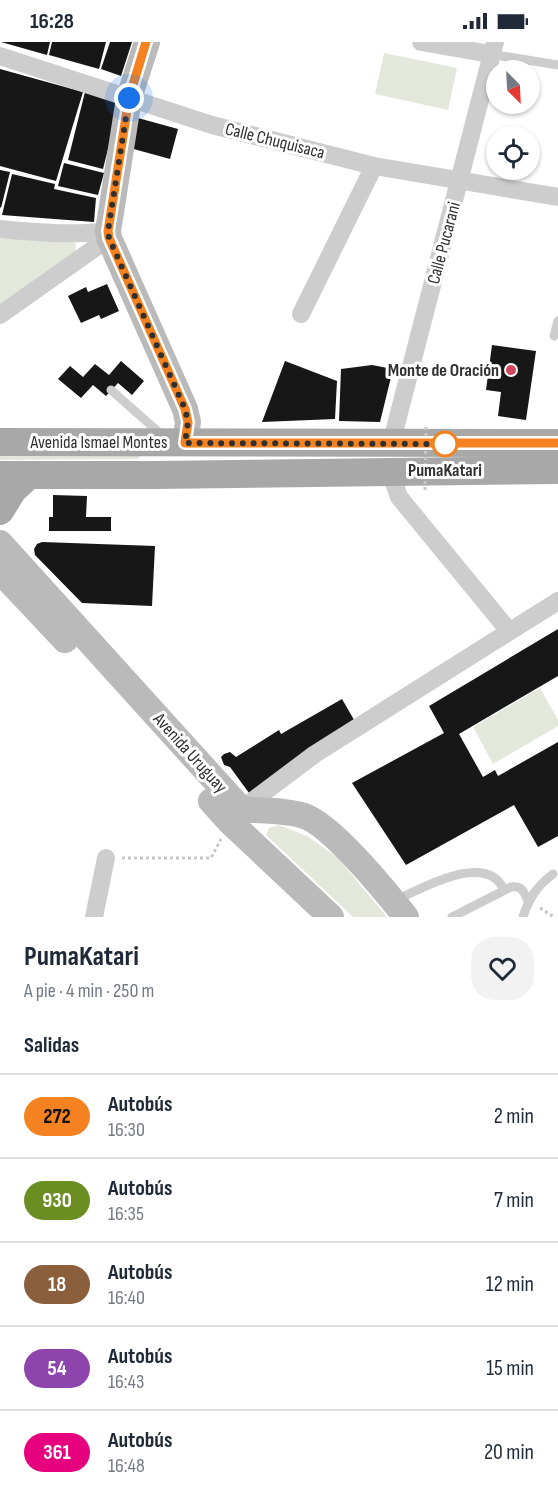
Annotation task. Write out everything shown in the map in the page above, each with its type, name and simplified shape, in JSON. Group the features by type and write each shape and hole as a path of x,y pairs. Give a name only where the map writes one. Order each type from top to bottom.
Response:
{"main road":[{"name":"Avenida Ismael Montes","path":"0,442 178,442 558,470"},
{"path":"108,475 120,466 164,466 171,463 180,454 178,442"},
{"name":"Avenida Ismael Montes","path":"14,476 108,475 390,458 558,443"},
{"path":"0,511 13,490 14,476"}],"street":[{"path":"147,42 129,98 108,235 185,409 188,422 178,442"},
{"path":"421,42 493,48"},
{"name":"Calle Pucarani","path":"390,458 460,182 460,171 493,48"},
{"name":"Calle Chuquisaca","path":"0,56 212,125 374,166 558,197"},
{"path":"301,314 374,166"},
{"path":"0,230 108,235"},
{"path":"0,315 108,235"},
{"path":"390,458 399,497 508,631"},
{"name":"Avenida Uruguay","path":"1,545 80,644 144,716 332,917"},
{"name":"Avenida Uruguay","path":"0,571 80,644"},
{"path":"235,815 315,754 558,601"},
{"name":"Avenida Uruguay","path":"235,815 302,815 326,828 400,909"},
{"path":"94,917 106,858"}],"lane":[{"path":"493,48 558,65"},
{"path":"555,336 558,321"},
{"path":"111,390 178,442"},
{"path":"400,909 452,876 470,873 492,874 500,880 504,890"},
{"path":"523,917 539,885 553,874"},
{"path":"452,917 504,890 517,886 522,888 531,903"}],"path":[{"path":"425,490 426,427"},
{"path":"106,858 211,858 235,815"},
{"path":"531,903 554,917"}],"shaded area":[{"path":"384,53 457,68 448,110 375,94"},
{"path":"3,236 73,240 76,244 75,253 0,307 0,238"},
{"path":"0,454 138,454 139,457 138,459 0,460"},
{"path":"540,688 558,720 558,726 493,764 473,727"},
{"path":"279,825 307,836 337,857 387,917 353,917 266,835 269,828"}],"building":[{"path":"1,42 50,42 47,55"},
{"path":"52,42 106,42 99,69 49,55"},
{"path":"110,42 132,42 121,76 101,69"},
{"path":"0,69 83,92 56,181 0,166"},
{"path":"85,92 120,101 103,169 68,160"},
{"path":"138,118 178,129 170,159 130,148"},
{"path":"64,163 104,173 98,195 58,186"},
{"path":"0,170 10,172 1,208 0,207"},
{"path":"12,174 55,184 54,189 96,198 94,222 2,215"},
{"path":"107,284 119,311 101,319 99,315 81,323 68,296 86,287 88,292"},
{"name":"Monte de Oración","path":"492,345 536,351 526,420 498,416 501,392 486,390"},
{"path":"121,361 144,381 132,395 118,383 106,396 93,385 81,398 58,379 70,366 83,377 95,364 109,375"},
{"path":"285,361 337,381 335,419 262,422"},
{"path":"372,365 393,369 380,422 339,421 341,369"},
{"path":"53,495 87,496 86,517 111,517 111,531 49,531 49,517 53,517"},
{"path":"42,542 155,546 152,606 82,603 35,555 34,549"},
{"path":"558,629 558,676 459,734 483,777 495,770 498,776 558,742 558,836 538,847 514,805 406,865 352,783 444,733 429,706"},
{"path":"342,699 357,725 249,793 230,767 224,765 221,757 224,754 230,752 236,757 279,730 281,734"}],"bus line":[{"name":"272","path":"146,42 129,98 108,231 109,238 185,409 188,422 185,443 558,443"}],"place":[{"name":"Monte de Oración","path":"511,370"},
{"name":"PumaKatari","path":"445,444"}],"route":[{"path":"129,98 108,231 109,238 185,409 188,422 185,443 445,444"}]}
